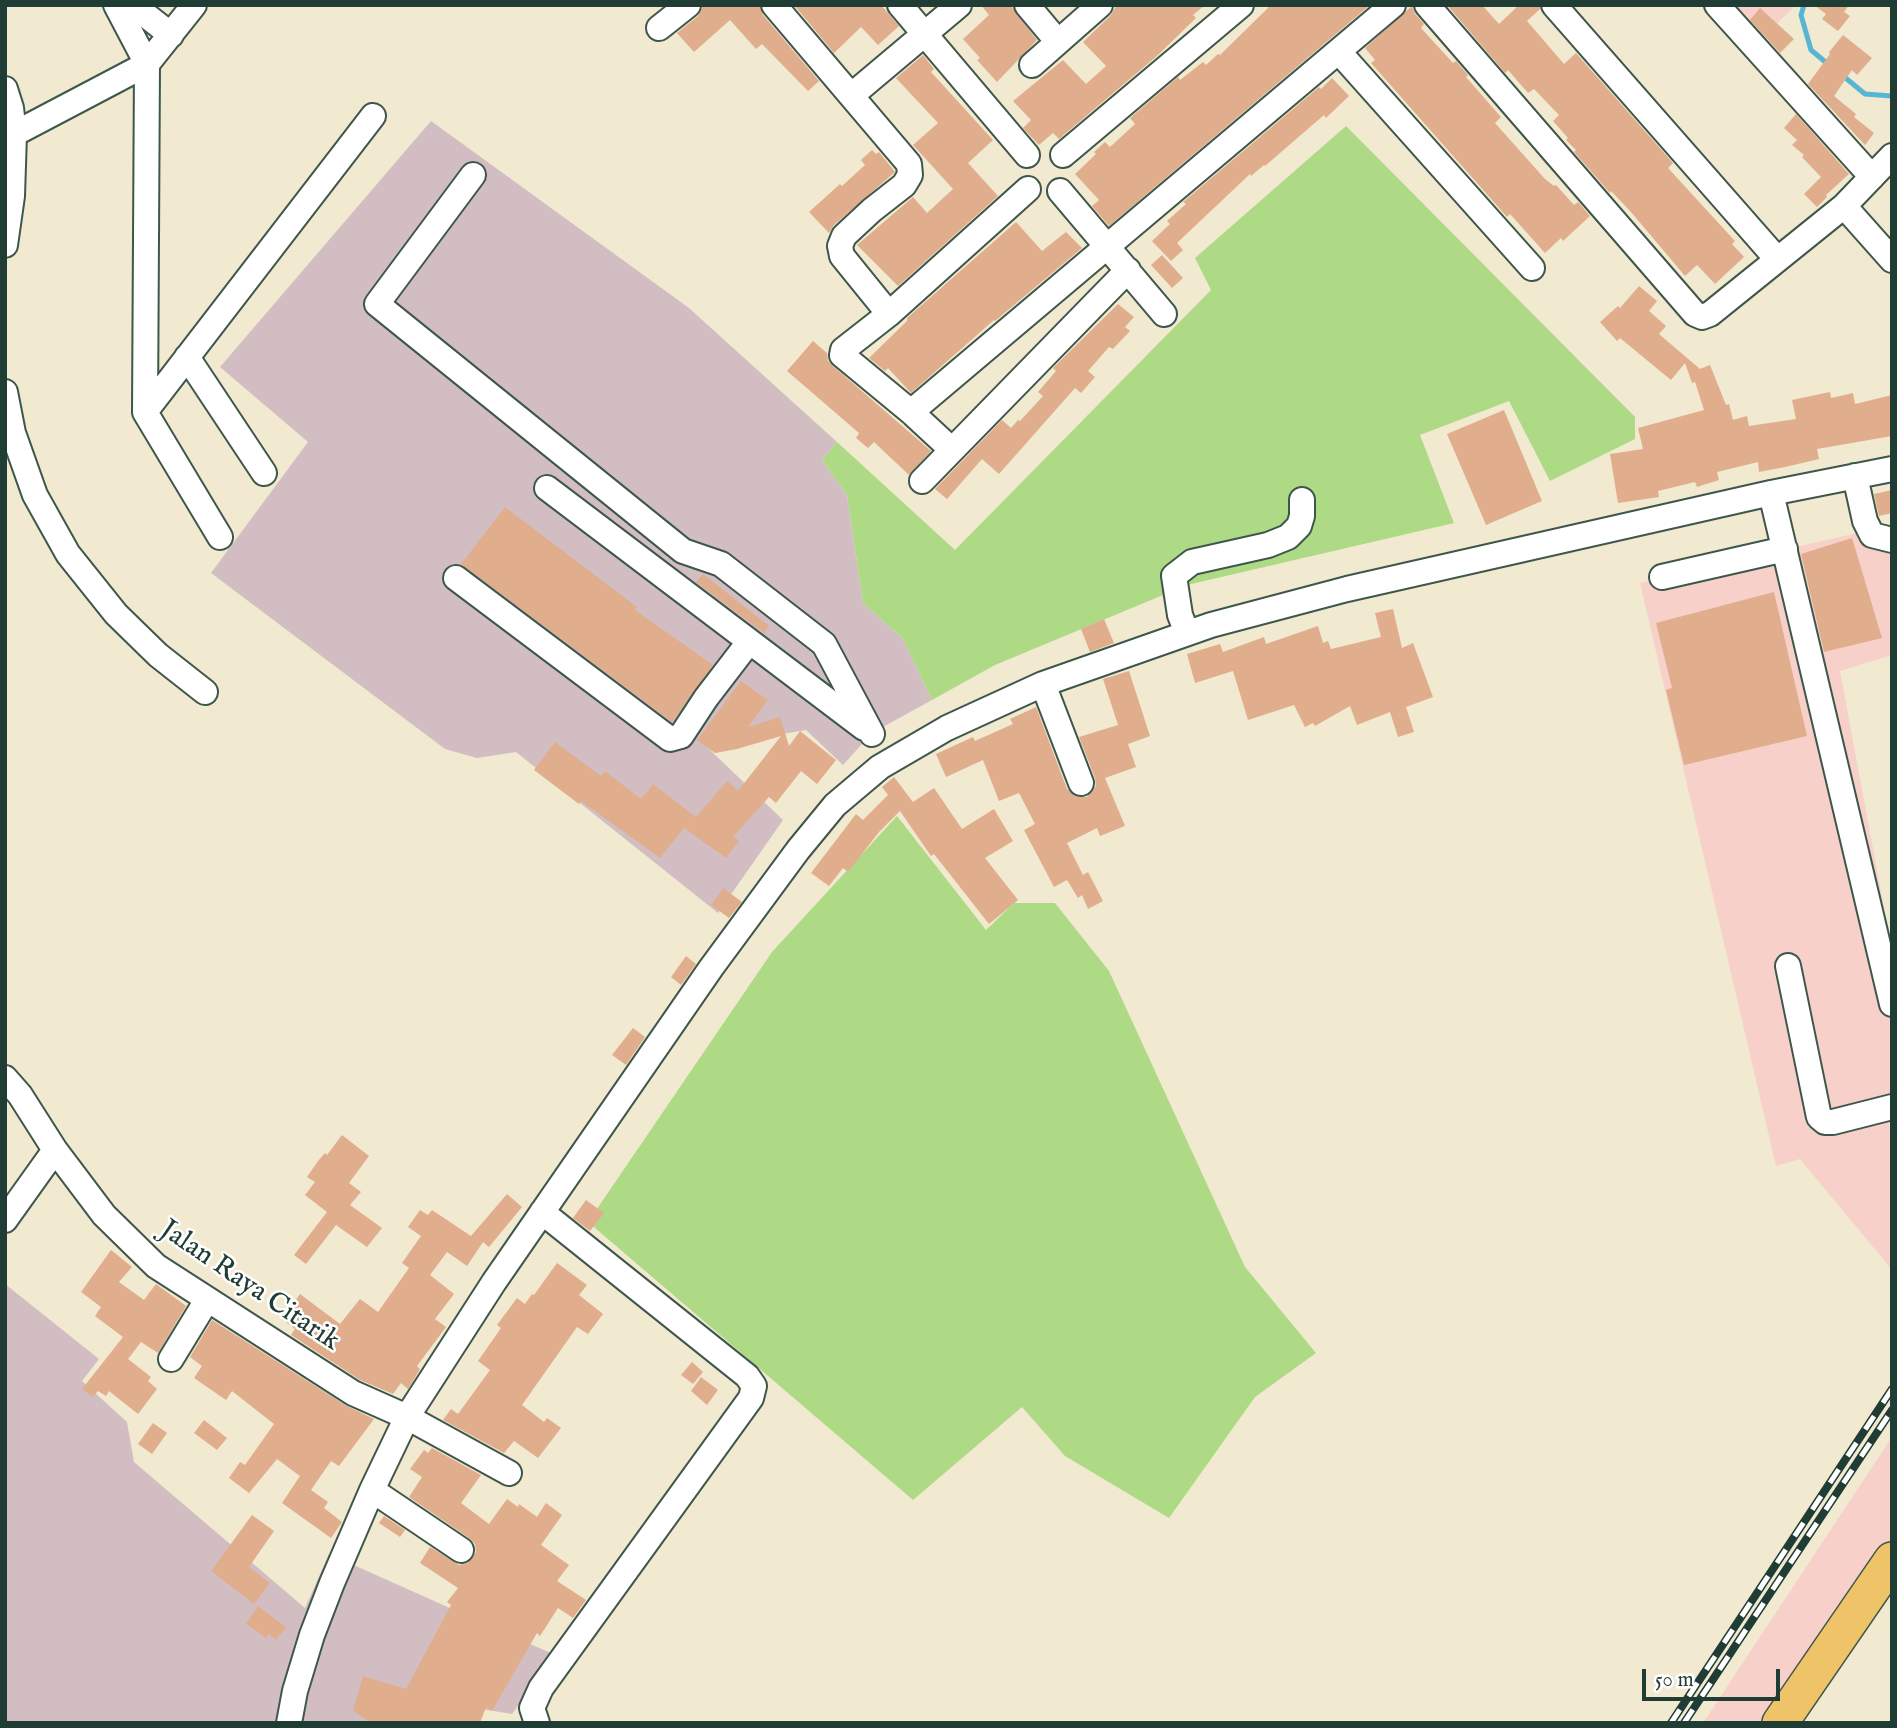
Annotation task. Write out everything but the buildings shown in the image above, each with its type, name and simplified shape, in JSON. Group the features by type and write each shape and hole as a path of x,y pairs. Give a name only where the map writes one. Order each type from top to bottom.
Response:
{"highway":[{"path":"1780,1723 1892,1560"}],"street":[{"path":"116,5 147,64 145,412 220,537"},
{"path":"133,5 171,35"},
{"path":"14,134 147,64 194,5"},
{"path":"659,28 688,5"},
{"path":"774,5 909,164 910,175 904,185 872,209 844,236 839,246 842,256 889,314"},
{"path":"900,5 1027,155"},
{"path":"852,95 959,5"},
{"path":"1027,5 1058,42"},
{"path":"1032,65 1100,5"},
{"path":"1063,155 1241,5"},
{"path":"911,412 1393,5"},
{"path":"1427,5 1695,314 1702,317 1710,314 1844,206 1892,156"},
{"path":"1555,5 1777,259"},
{"path":"1717,5 1872,177"},
{"path":"1339,52 1532,268"},
{"path":"5,89 11,108 14,134 12,196 5,244"},
{"path":"145,412 373,116"},
{"path":"1038,149 1051,149 1063,155 1069,167 1068,180 1060,191 1044,196 1028,189 1022,179 1021,166 1027,155 1038,149"},
{"path":"473,175 377,304 683,551 721,564 824,644 872,734"},
{"path":"952,450 842,355 847,346 889,314 1028,189"},
{"path":"1060,191 1164,314"},
{"path":"1844,206 1892,260"},
{"path":"922,481 1128,270"},
{"path":"187,357 264,473"},
{"path":"5,392 13,433 35,495 68,554 116,614 158,655 205,692"},
{"path":"289,1723 295,1690 312,1635 372,1490 407,1417 542,1212 703,979 798,850 835,805 896,756 987,708 1043,684 1187,633 1347,589 1771,493 1892,469"},
{"path":"1855,476 1872,535 1892,540"},
{"path":"547,488 872,734 896,756"},
{"path":"1771,493 1892,1004"},
{"path":"1187,633 1180,614 1174,576 1192,562 1268,545 1288,537 1299,526 1303,516 1302,500"},
{"path":"1662,577 1785,549"},
{"path":"456,578 670,739 681,736 749,642"},
{"path":"1043,684 1082,783"},
{"path":"1788,966 1819,1117 1825,1122 1833,1122 1892,1107"},
{"name":"Jalan Raya Citarik","path":"5,1078 20,1095 55,1150 104,1215 156,1266 353,1393 407,1417 509,1473"},
{"path":"5,1220 55,1150"},
{"path":"537,1723 531,1708 541,1688 751,1398 754,1385 747,1376 542,1212"},
{"path":"171,1359 207,1300"},
{"path":"372,1490 461,1550"}],"shaded area":[{"path":"1724,5 1796,5 1758,42"},
{"path":"431,121 689,308 837,442 822,460 847,495 863,603 903,639 932,700 872,733 843,765 806,730 707,747 783,820 718,913 516,752 477,758 445,749 211,573 308,442 220,367"},
{"path":"1892,525 1892,655 1840,671 1892,951 1892,1270 1800,1159 1776,1166 1640,583"},
{"path":"5,1284 99,1359 82,1381 127,1422 134,1462 305,1608 329,1554 555,1655 512,1714 444,1703 430,1723 5,1723"},
{"path":"1892,1437 1892,1548 1777,1723 1703,1723"}],"green space":[{"path":"1346,126 1635,417 1635,439 1550,481 1509,401 1420,435 1454,523 1187,585 995,665 932,700 903,639 863,603 847,495 822,460 837,442 955,550 1211,290 1195,258"},
{"path":"897,816 986,930 1014,903 1055,903 1109,971 1245,1267 1316,1353 1255,1397 1169,1518 1065,1456 1022,1407 913,1500 588,1222 772,952"}],"waterway":[{"path":"1804,5 1801,15 1811,50 1829,65"},
{"path":"1842,75 1865,94 1892,96"}],"railway":[{"path":"1671,1723 1892,1389"},
{"path":"1684,1723 1892,1410"}]}
